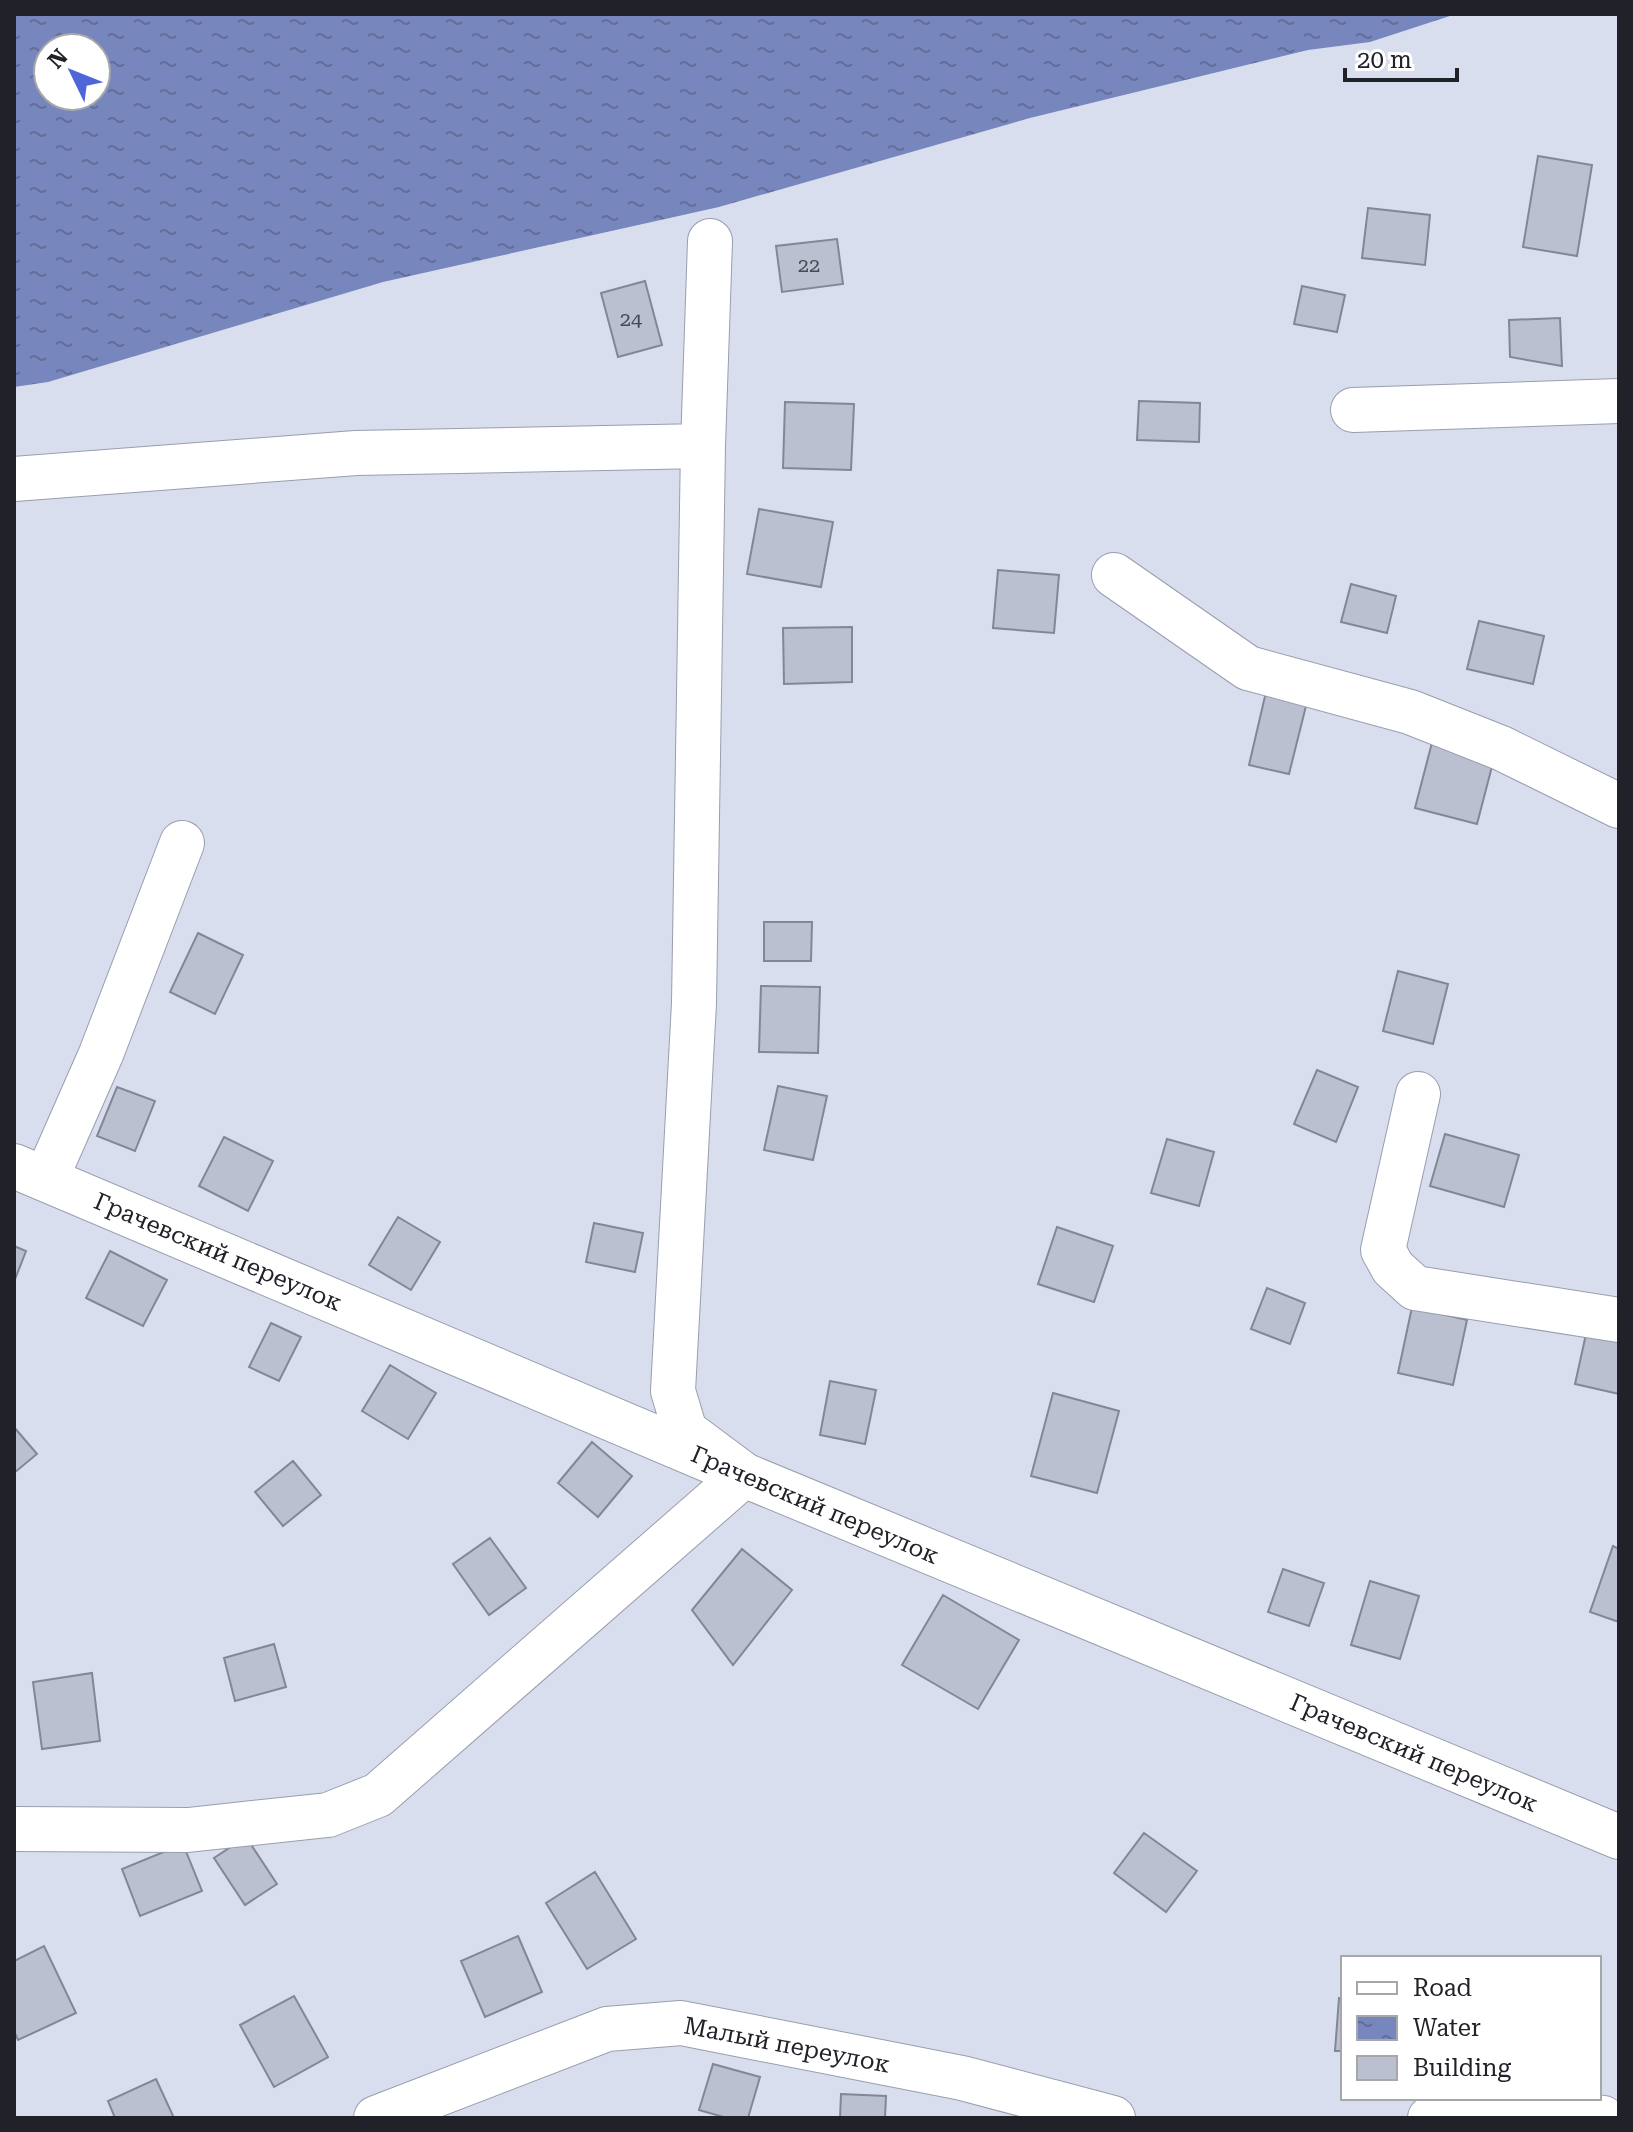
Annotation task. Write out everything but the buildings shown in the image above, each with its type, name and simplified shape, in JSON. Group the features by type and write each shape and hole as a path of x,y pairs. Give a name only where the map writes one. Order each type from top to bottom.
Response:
{"street":[{"path":"14,1829 188,1830 328,1815 378,1795 744,1475 685,1431 673,1391 694,1003 703,446 710,241"},
{"path":"1353,410 1619,401"},
{"path":"14,479 356,453 703,446"},
{"path":"1114,575 1248,668 1410,712 1501,748 1619,806"},
{"path":"30,1172 101,1054 182,843"},
{"path":"1418,1094 1383,1250 1393,1268 1415,1288 1619,1320"},
{"name":"Грачевский переулок","path":"30,1172 744,1475 1619,1837"},
{"name":"Малый переулок","path":"376,2118 607,2029 681,2023 962,2078 1113,2118"},
{"path":"1430,2118 1485,2107 1603,2118"}],"water":[{"path":"14,14 1456,14 1370,42 1308,50 1030,118 719,207 383,282 48,382 14,387"}]}
